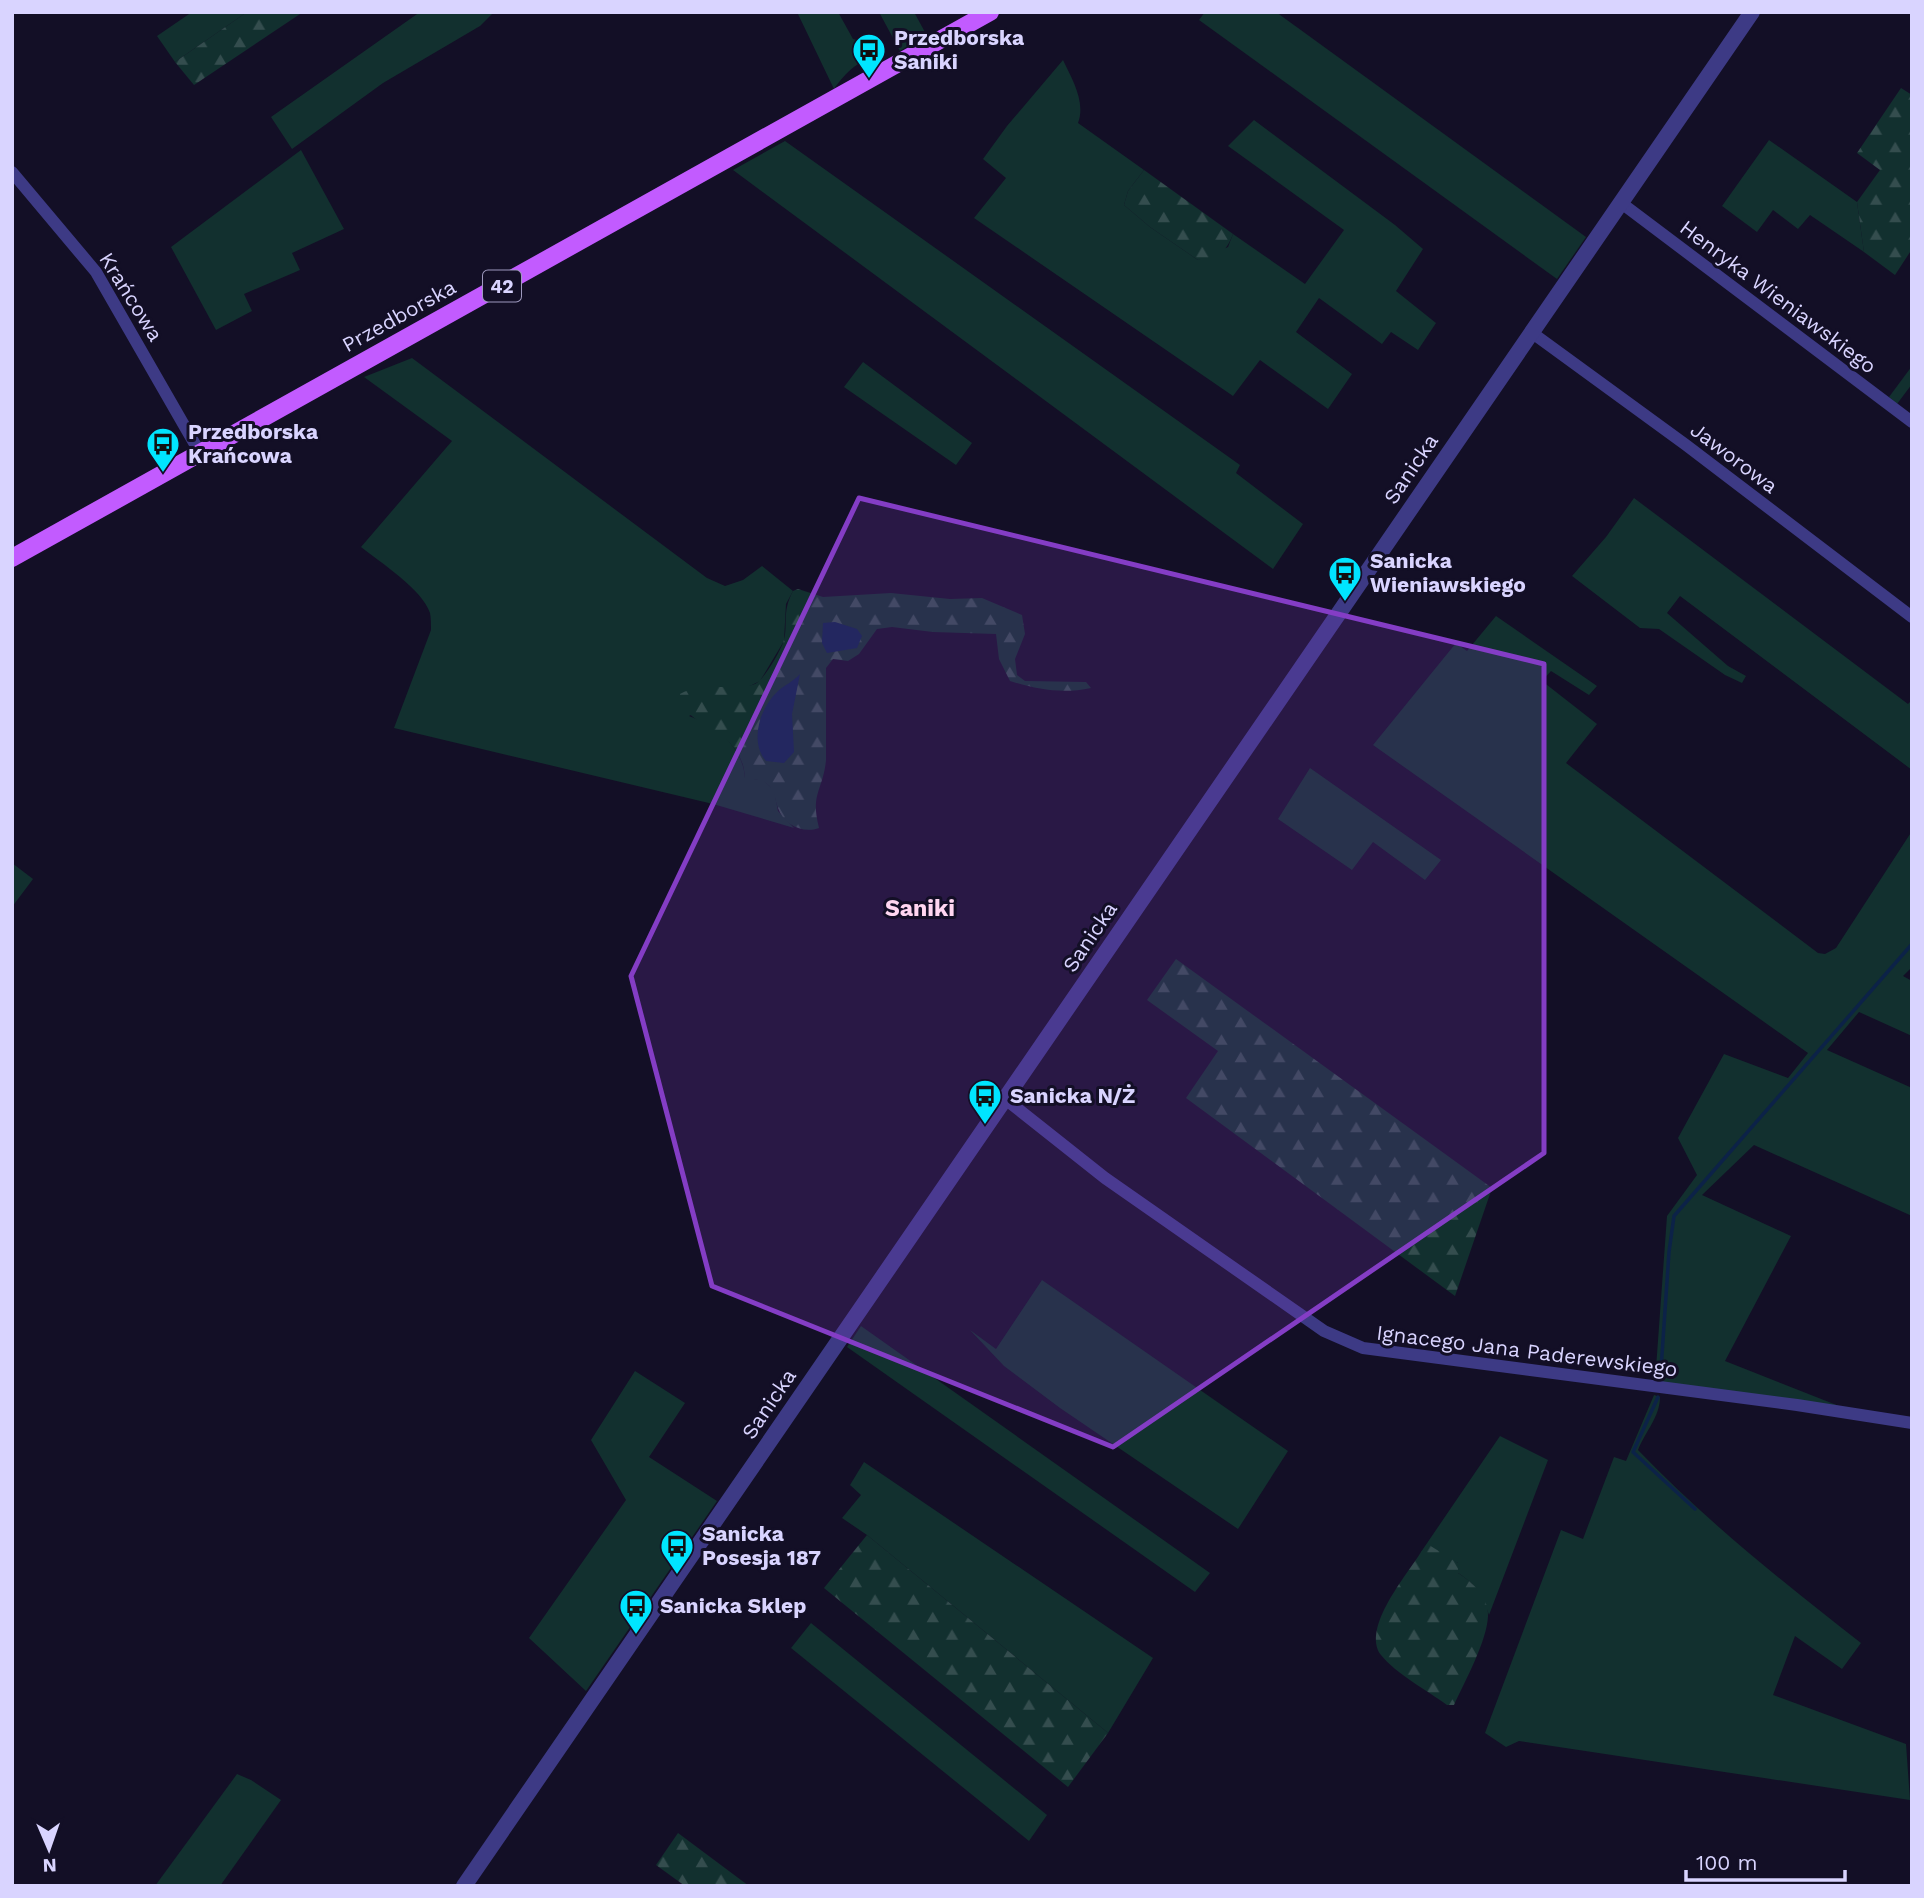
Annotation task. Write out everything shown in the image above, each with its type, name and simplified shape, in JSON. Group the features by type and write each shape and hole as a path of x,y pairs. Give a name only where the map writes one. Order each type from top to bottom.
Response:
{"main road":[{"name":"Przedborska","path":"12,558 990,12"}],"street":[{"name":"Sanicka","path":"464,1886 1752,12"},
{"name":"Krańcowa","path":"12,172 96,272 200,453"},
{"name":"Henryka Wieniawskiego","path":"1620,202 1912,422"},
{"name":"Jaworowa","path":"1531,332 1686,445 1912,617"},
{"name":"Ignacego Jana Paderewskiego","path":"1004,1098 1105,1178 1302,1316 1324,1331 1363,1348 1797,1405 1912,1423"}],"highlighted area":[{"path":"859,498 1544,664 1544,1153 1113,1447 712,1286 631,976"}],"green space":[{"path":"192,12 247,12 175,62 157,36"},
{"path":"247,12 303,12 194,85 175,62"},
{"path":"420,12 494,12 480,26 383,83 292,149 271,117"},
{"path":"797,12 838,12 853,39 879,46 885,58 869,59 855,66 834,89"},
{"path":"879,12 914,12 926,34 900,51"},
{"path":"1205,12 1276,12 1586,237 1557,279 1199,20"},
{"path":"1063,60 1079,99 1078,123 1144,170 1128,191 1124,205 1150,227 1198,260 1228,247 1233,234 1305,284 1344,230 1228,146 1254,120 1395,225 1423,249 1396,291 1436,323 1418,350 1391,332 1382,344 1319,298 1296,332 1352,374 1328,409 1260,360 1233,396 974,218 1006,178 983,159"},
{"path":"1901,88 1912,95 1912,249 1895,275 1864,252 1857,202 1880,170 1857,153"},
{"path":"1769,140 1857,202 1864,252 1810,215 1798,229 1773,210 1757,232 1722,206"},
{"path":"785,141 1240,465 1236,473 1303,524 1273,569 733,170"},
{"path":"301,150 344,229 292,253 300,270 244,294 252,311 216,330 171,247"},
{"path":"1144,170 1233,234 1224,250 1198,260 1150,227 1124,205 1128,191"},
{"path":"412,358 707,578 725,586 743,580 762,566 793,591 786,604 784,641 760,681 689,716 709,726 727,740 739,757 745,778 763,780 774,790 778,811 794,828 713,804 394,728 431,630 430,613 426,604 410,586 361,547 452,441 364,377"},
{"path":"863,362 972,443 956,465 844,387"},
{"path":"1912,366 1912,384 1897,404 1889,397"},
{"path":"1634,498 1908,704 1912,700 1912,770 1680,596 1667,613 1728,666 1746,676 1742,683 1725,675 1659,629 1640,628 1572,576 1606,537"},
{"path":"798,589 823,597 891,593 950,599 982,598 1022,615 1025,634 1015,659 1017,675 1025,681 1086,682 1091,688 1050,690 1010,681 999,659 996,634 933,632 892,627 877,629 859,654 848,661 833,659 826,668 826,760 816,799 819,828 807,830 795,827 781,814 769,786 762,781 745,779 742,761 734,748 691,715 680,694 699,688 738,687 759,682 783,643 787,606 793,591"},
{"path":"1496,616 1597,686 1589,695 1551,671 1542,681 1597,724 1566,763 1818,953 1825,954 1836,948 1912,831 1912,967 1903,976 1912,981 1912,1036 1859,1012 1827,1050 1912,1088 1912,1216 1754,1145 1702,1195 1791,1236 1725,1361 1839,1406 1655,1382 1667,1216 1697,1175 1678,1138 1724,1054 1788,1078 1808,1053 1373,745 1456,643 1467,651"},
{"path":"1310,768 1441,860 1425,880 1373,842 1352,870 1278,819"},
{"path":"12,863 33,879 12,907"},
{"path":"1176,959 1492,1188 1455,1296 1186,1098 1218,1051 1147,1000"},
{"path":"1042,1280 1288,1451 1238,1529 1060,1408 1004,1366 970,1330 996,1349"},
{"path":"861,1326 1210,1573 1195,1592 847,1347"},
{"path":"635,1371 685,1403 649,1457 717,1501 586,1691 529,1638 626,1500 591,1440"},
{"path":"1654,1395 1660,1397 1658,1411 1638,1450 1718,1526 1861,1643 1842,1669 1795,1636 1773,1695 1906,1744 1910,1800 1519,1741 1506,1747 1485,1733 1561,1530 1583,1539 1614,1457 1626,1461"},
{"path":"1500,1436 1548,1460 1489,1615 1478,1591 1458,1573 1458,1563 1421,1552"},
{"path":"864,1462 1153,1658 1108,1733 867,1535 842,1518 861,1495 850,1485"},
{"path":"867,1535 1108,1733 1068,1787 824,1588"},
{"path":"1429,1545 1458,1563 1458,1573 1479,1591 1488,1609 1484,1637 1454,1705 1447,1705 1395,1668 1381,1655 1376,1644 1381,1617 1388,1602 1421,1552"},
{"path":"811,1623 1047,1815 1029,1841 791,1648"},
{"path":"237,1774 281,1800 220,1886 155,1886"},
{"path":"678,1833 749,1886 685,1886 656,1865"}],"water":[{"path":"835,622 857,629 862,636 857,648 827,653 822,643 823,623"},
{"path":"800,674 792,714 794,752 784,763 766,761 758,744 762,715 778,691"}],"waterway":[{"path":"1660,1384 1674,1216 1912,944"},
{"path":"1658,1397 1633,1452 1695,1509"}],"place":[{"name":"Przedborska Saniki","path":"869,80"},
{"name":"Przedborska Krańcowa","path":"163,474"},
{"name":"Sanicka Wieniawskiego","path":"1345,603"},
{"name":"Sanicka N/Ż","path":"985,1126"},
{"name":"Sanicka Posesja 187","path":"677,1576"},
{"name":"Sanicka Sklep","path":"636,1636"}],"district":[{"name":"Saniki","path":"920,908"}]}
